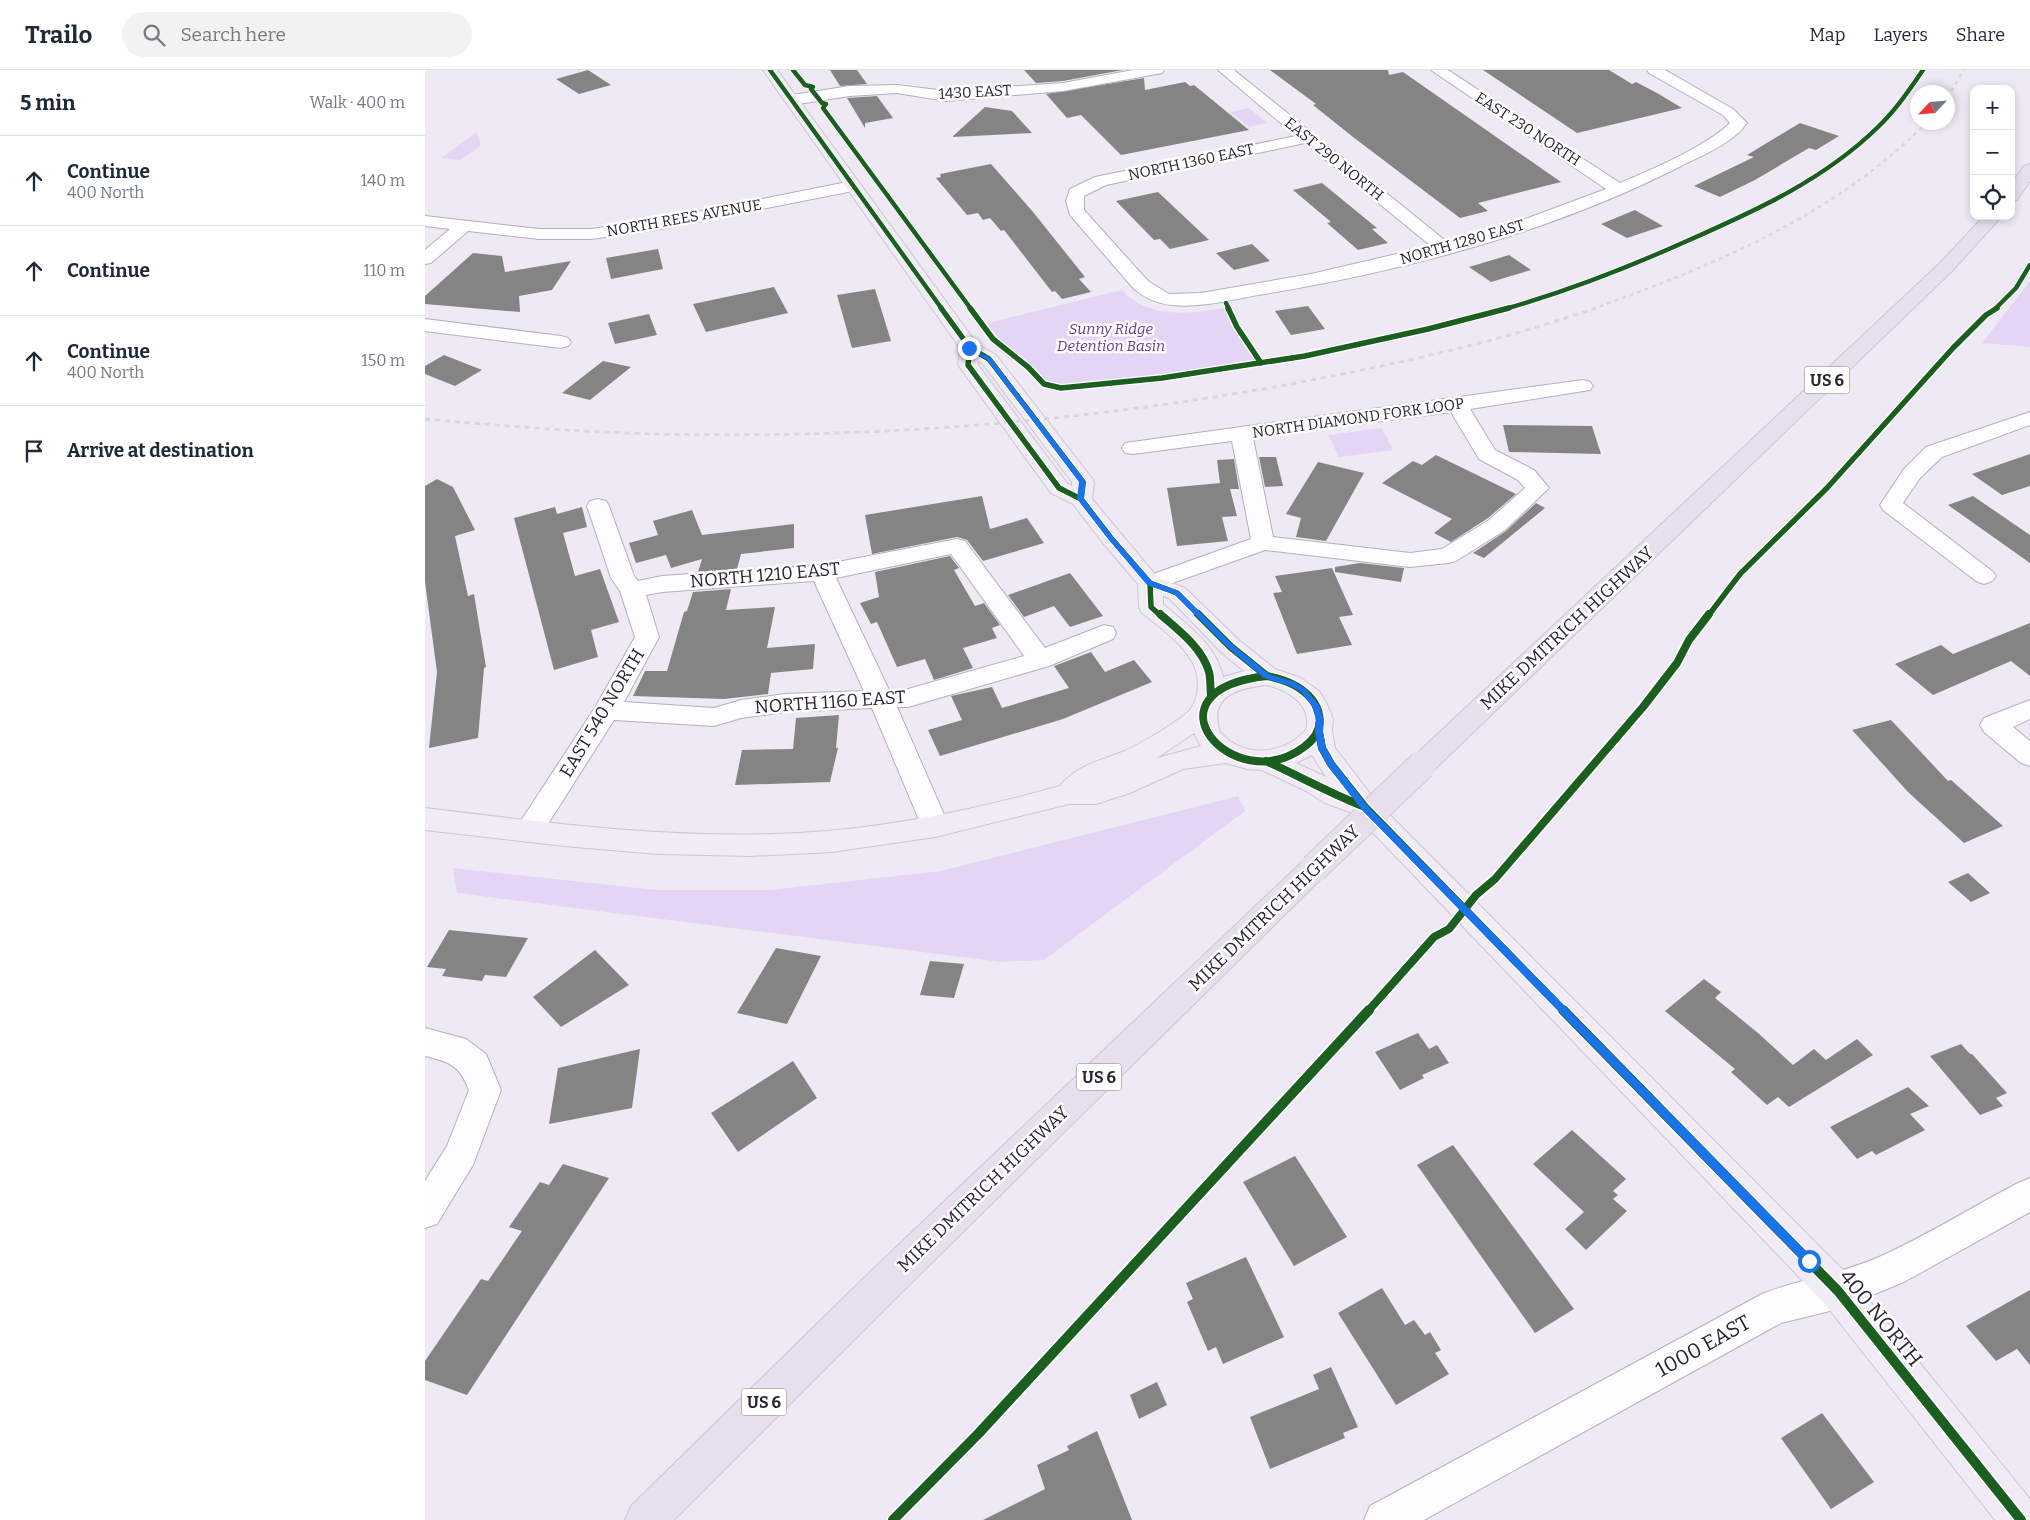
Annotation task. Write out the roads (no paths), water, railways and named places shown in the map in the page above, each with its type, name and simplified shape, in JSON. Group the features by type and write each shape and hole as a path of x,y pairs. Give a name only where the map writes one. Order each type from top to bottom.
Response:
{"highway":[{"path":"2015,190 2030,169"},
{"name":"MIKE DMITRICH HIGHWAY","path":"645,1520 884,1284 1314,868 1940,273 1990,220"}],"main road":[{"path":"770,70 969,348 968,365 1059,488 1081,499 1111,538 1150,583 1177,592 1231,647 1267,676 1293,684 1310,697 1316,705 1320,720 1319,732 1307,746 1283,758 1267,761 1248,759 1230,754 1214,743 1205,730 1209,672 1204,661 1189,642 1151,607 1150,583"},
{"path":"1069,794 1076,784 1087,776 1142,754 1207,705 1224,686 1237,681 1267,676"},
{"name":"400 NORTH","path":"1319,732 1322,748 1331,764 1365,808 1838,1291 2021,1520"},
{"path":"425,819 629,840 738,844 797,844 839,841 935,826 1010,810 1069,794 1082,796 1111,790 1170,763 1197,756 1230,754"},
{"path":"1267,761 1316,784 1335,796 1365,808"}],"street":[{"name":"1430 EAST","path":"792,100 900,83 946,96 1063,87 1112,74 1157,70"},
{"name":"EAST 290 NORTH","path":"1225,70 1444,248"},
{"name":"EAST 230 NORTH","path":"1438,70 1618,189"},
{"name":"NORTH 1280 EAST","path":"1165,299 1195,299 1302,282 1497,234 1591,201 1674,164 1730,133 1739,123 1728,112 1654,70"},
{"name":"NORTH 1360 EAST","path":"1165,299 1150,294 1081,216 1076,210 1074,201 1076,194 1101,181 1308,138"},
{"name":"NORTH REES AVENUE","path":"425,221 539,234 591,234 656,225 852,186"},
{"path":"425,259 464,226"},
{"path":"425,325 561,342"},
{"name":"NORTH DIAMOND FORK LOOP","path":"1133,448 1457,405 1583,386"},
{"path":"1150,583 1263,543 1410,560 1448,556 1497,525 1538,488 1526,475 1487,454 1457,405"},
{"path":"1984,576 1891,505 1912,474 1934,452 2030,418"},
{"path":"1241,433 1263,543"},
{"name":"EAST 540 NORTH","path":"529,830 607,710 647,637 632,590 623,578 598,506"},
{"name":"NORTH 1210 EAST","path":"632,590 662,584 823,573 957,546 1040,660"},
{"path":"823,573 881,700 935,826"},
{"name":"NORTH 1160 EAST","path":"607,710 714,717 741,709 785,703 908,698 1040,660 1104,633"},
{"path":"2030,708 1993,725 2030,756"},
{"path":"425,1042 455,1048 475,1064 485,1090 461,1154 425,1212"},
{"name":"1000 EAST","path":"1384,1520 1775,1307 1838,1291 1891,1270 2030,1194"}],"railway":[{"path":"1955,85 1964,70"},
{"path":"1592,309 1683,275 1771,234 1813,211 1891,155 1918,130"},
{"path":"425,419 599,432 737,435 898,430 1058,418 1217,397 1372,368 1485,342 1596,308"}],"park label":[{"name":"Sunny Ridge Detention Basin","path":"1111,338"}]}
